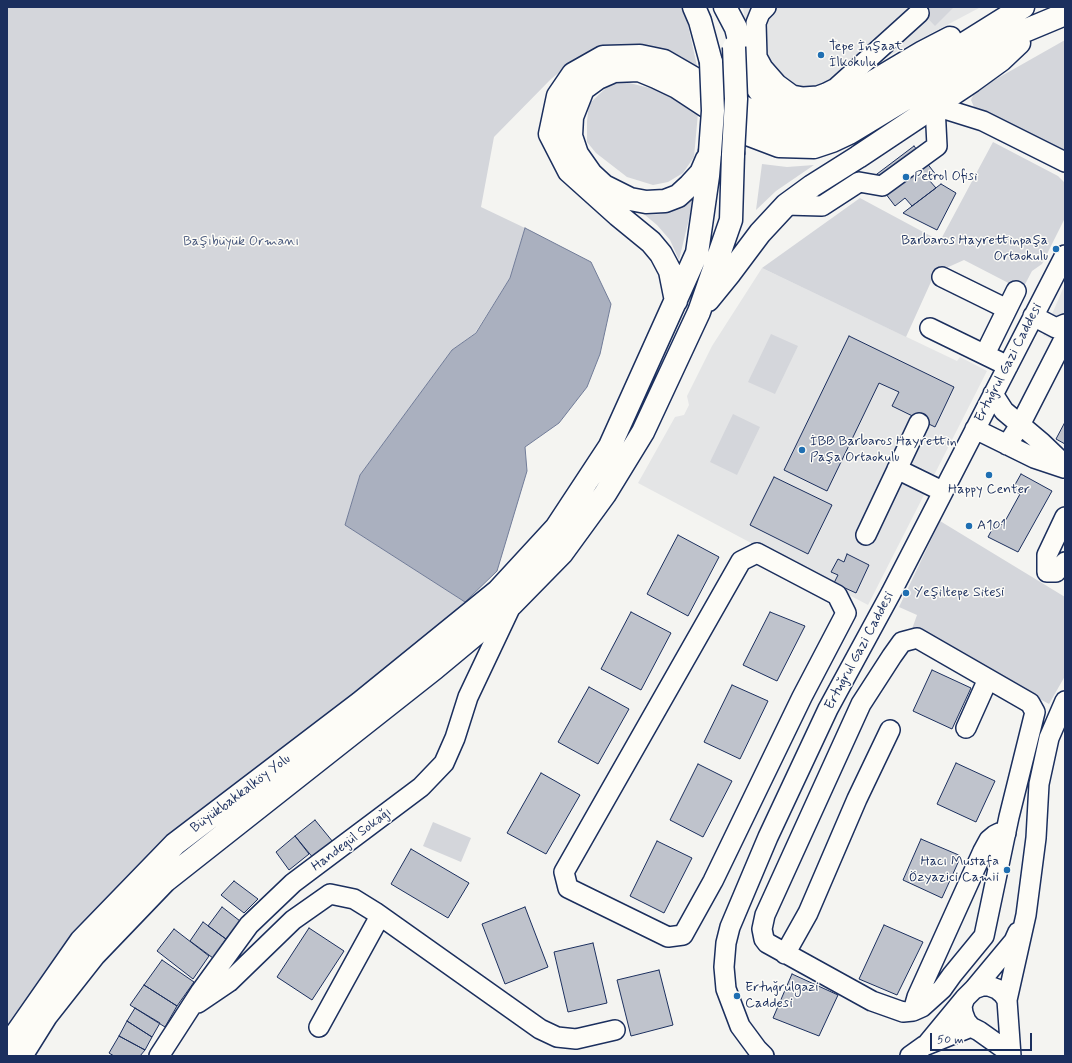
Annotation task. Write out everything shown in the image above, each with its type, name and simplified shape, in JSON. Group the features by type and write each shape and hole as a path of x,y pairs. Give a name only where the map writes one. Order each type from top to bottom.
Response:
{"highway":[{"path":"694,7 700,21 711,62 713,111 710,152 701,173 678,196 666,202 646,202 630,199 604,186 591,174 577,154 571,136 572,117 583,89 598,78 614,71 639,70 656,77 677,88 750,135 779,146 814,147 849,133 942,76 1017,34 1065,14"},
{"path":"728,9 736,28 745,63 756,86 763,96 776,104 801,111 815,110 839,102 909,60 955,35 981,22 1020,8"},
{"path":"676,301 670,271 661,254 651,242 569,171 550,134 558,96 573,74 603,57 640,56 664,61 773,124 808,130 827,125 834,121 922,70 1020,8"},
{"path":"698,312 731,220 736,99 734,47 728,9"},
{"path":"698,312 760,233 786,205 812,186 935,106 1001,60 1040,24 1065,24"},
{"name":"Büyükbakkalköy Yolu","path":"7,1047 81,941 176,844 360,704 498,591 556,528 610,446 697,253 710,152"},
{"name":"Büyükbakkalköy Yolu","path":"21,1056 46,1016 94,956 166,881 435,668 512,604 562,553 606,494 643,432 698,312"},
{"path":"511,577 512,604"}],"street":[{"path":"766,7 760,13 756,23 757,57 763,68 777,84 792,95 803,97 818,96 836,88 919,13"},
{"path":"786,205 822,206 859,182 882,186 937,146 935,106 983,121 1065,162"},
{"name":"Ertuğrul Gazi Caddesi","path":"764,1056 747,1037 737,1020 726,989 724,967 726,943 730,927 768,836 828,709 888,598 1065,254"},
{"path":"942,277 1007,309"},
{"path":"985,354 1016,291"},
{"path":"1007,445 1020,424 1064,333 1033,316"},
{"path":"930,328 1008,366"},
{"path":"993,394 1004,411 1065,465"},
{"path":"866,535 919,423"},
{"path":"975,429 1034,458 1065,469"},
{"path":"897,469 942,491"},
{"path":"1065,517 1047,555 1047,572 1056,572 1065,562"},
{"path":"757,553 837,595 846,613 802,697 713,881 683,934 668,938 568,888 564,872 741,561 757,553"},
{"name":"Handegül Sokağı","path":"158,1056 189,1009 249,926 293,883 421,787 444,763 455,738 468,697 512,604"},
{"path":"917,638 988,679 1030,703 1035,712 1006,833 984,936 942,989 922,1007 913,1011 903,1012 872,1001 767,943 762,934 763,922 771,904 861,704 902,642 917,638"},
{"path":"966,728 988,679"},
{"path":"802,697 828,709"},
{"path":"917,1051 975,1029 986,1032 999,1027 1007,1008 1026,915 1036,838 1039,784 1049,738 1065,701"},
{"path":"786,954 808,913 890,730"},
{"path":"913,1011 917,997 983,851 989,840 995,835 999,833 1006,833"},
{"path":"746,890 771,904"},
{"path":"189,1009 229,982 292,920 330,894 354,899 540,1029 557,1037 576,1039 615,1030"},
{"path":"917,1051 970,993 1014,941 1026,915"},
{"path":"319,1027 380,916"},
{"path":"982,986 989,986 997,989 1003,994 1007,1008 1010,1055 966,1021 962,1006 970,993 982,986"}],"shaded area":[{"name":"Tepe İnşaat İlkokulu","path":"743,7 979,8 826,89 791,92 749,46"},
{"name":"İBB Barbaros Hayrettin Paşa Ortaokulu","path":"762,268 957,361 960,357 987,371 868,605 638,483 675,417 684,415 689,405 687,396 712,346"},
{"path":"1065,284 1065,346 1043,335"}],"green space":[{"name":"Başıbüyük Ormanı","path":"7,7 684,7 697,66 654,47 612,47 576,59 551,79 494,137 481,207 525,228 510,278 475,333 452,350 360,475 345,525 465,602 461,613 215,805 7,1038"},
{"path":"917,7 954,7 935,26"},
{"path":"1065,40 1065,153 979,111 974,107 971,100 975,91"},
{"path":"621,81 658,90 698,113 694,157 683,173 668,182 653,185 627,177 596,153 587,142 589,104 607,87"},
{"path":"993,142 1058,176 1065,183 1065,218 1042,264 1032,271 1022,290 964,260 935,273 906,337 762,268 860,198 940,241"},
{"path":"762,164 787,167 814,165 776,191 756,210"},
{"path":"696,190 679,260 670,240 657,225 645,215 660,214 680,207"},
{"path":"771,334 798,346 775,394 748,382"},
{"path":"733,414 760,427 737,475 710,462"},
{"path":"940,521 1065,597 1065,676 1049,704 912,629 917,615 899,607"},
{"path":"433,822 471,838 461,862 423,846"}],"water":[{"path":"525,228 591,262 611,304 600,354 587,387 559,423 525,447 527,471 497,571 465,602 345,525 360,475 452,350 476,333 510,278"}],"building":[{"path":"914,146 936,175 929,180 936,188 912,206 905,198 895,206 873,177"},
{"path":"941,184 956,193 937,230 903,213"},
{"path":"849,336 954,387 935,427 892,406 899,392 879,383 827,491 784,470"},
{"path":"1065,422 1065,444 1056,439"},
{"path":"1021,474 1052,491 1018,552 988,537 996,522 1003,525 1020,494 1012,490"},
{"path":"774,477 832,505 808,554 750,525"},
{"path":"678,535 719,557 688,616 647,594"},
{"path":"847,554 869,565 856,593 834,583 838,575 831,572 838,559 844,562"},
{"path":"631,612 671,633 641,690 601,669"},
{"path":"770,612 805,626 777,681 743,665"},
{"path":"932,670 971,688 952,729 913,711"},
{"path":"732,685 768,701 740,759 704,742"},
{"path":"589,687 629,709 598,764 558,742"},
{"path":"956,763 995,781 976,822 937,804"},
{"path":"698,764 732,781 703,837 670,820"},
{"path":"541,773 580,795 546,854 507,833"},
{"path":"315,820 333,842 314,859 295,836"},
{"path":"295,836 309,854 289,870 276,852"},
{"path":"921,839 961,856 942,898 903,880"},
{"path":"657,841 692,858 664,913 630,896"},
{"path":"411,849 469,883 448,918 391,884"},
{"path":"234,881 258,899 244,913 221,895"},
{"path":"222,907 240,921 226,939 208,926"},
{"path":"525,907 548,967 505,984 482,924"},
{"path":"203,922 226,939 213,958 190,941"},
{"path":"884,925 923,942 897,995 859,979"},
{"path":"309,928 344,951 312,1000 277,977"},
{"path":"174,929 209,956 193,979 157,951"},
{"path":"593,943 607,1003 568,1012 554,952"},
{"path":"162,960 194,982 177,1006 144,985"},
{"path":"659,970 673,1025 631,1036 617,980"},
{"path":"792,974 838,995 819,1036 773,1018"},
{"path":"144,985 177,1006 165,1027 130,1005"},
{"path":"135,1008 160,1023 152,1037 127,1021"},
{"path":"127,1021 152,1037 145,1050 119,1036"},
{"path":"119,1036 145,1050 140,1056 114,1056 109,1053"}],"place":[{"name":"Tepe İnşaat İlkokulu","path":"821,55"},
{"name":"Petrol Ofisi","path":"906,177"},
{"name":"Barbaros Hayrettinpaşa Ortaokulu","path":"1056,249"},
{"name":"İBB Barbaros Hayrettin Paşa Ortaokulu","path":"802,450"},
{"name":"Happy Center","path":"989,475"},
{"name":"A101","path":"969,526"},
{"name":"Yeşiltepe Sitesi","path":"906,593"},
{"name":"Hacı Mustafa Özyazici Camii","path":"1007,870"},
{"name":"Ertuğrulgazi Caddesi","path":"737,996"}]}
